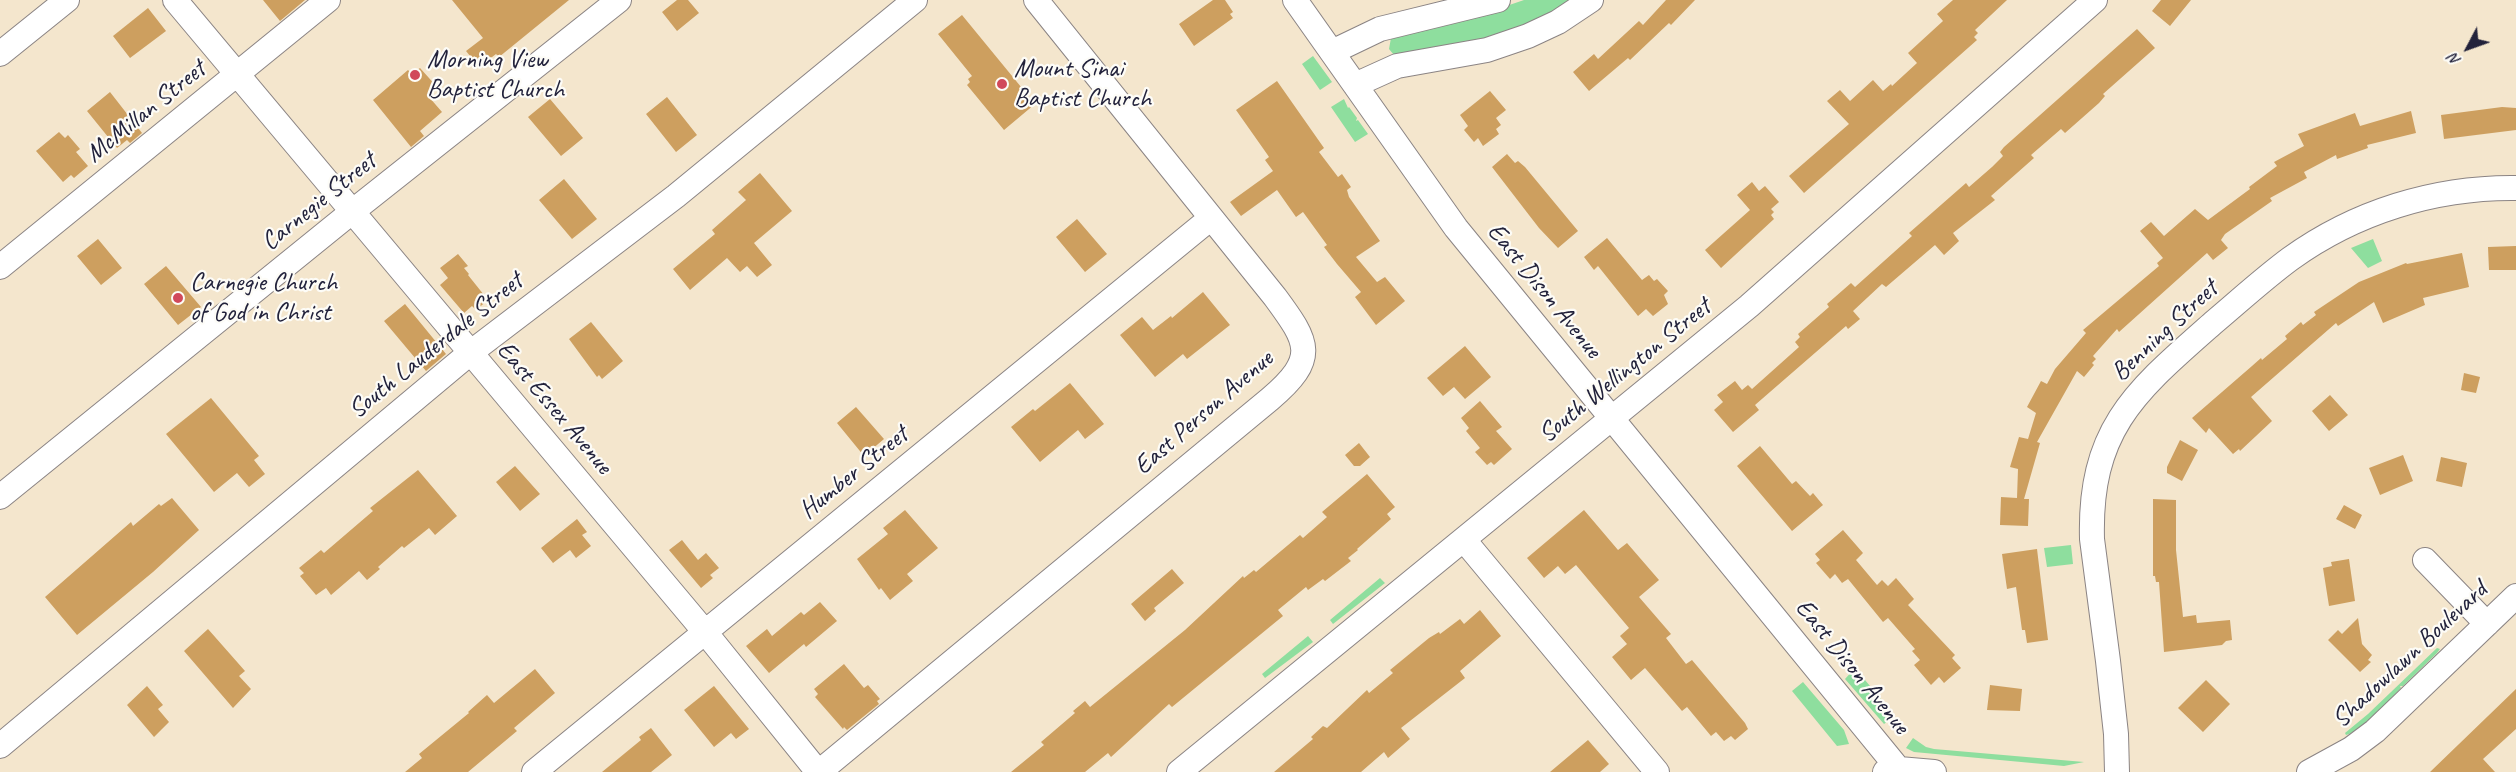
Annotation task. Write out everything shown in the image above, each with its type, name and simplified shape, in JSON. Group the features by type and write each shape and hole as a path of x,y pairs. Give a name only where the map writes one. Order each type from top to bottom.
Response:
{"street":[{"path":"0,54 66,0"},
{"name":"East Essex Avenue","path":"175,0 705,632 818,772"},
{"name":"McMillan Street","path":"0,267 327,0"},
{"name":"Carnegie Street","path":"0,497 353,211 619,0"},
{"name":"South Lauderdale Street","path":"0,746 470,353 676,196 915,0"},
{"name":"East Person Avenue","path":"818,772 1270,399 1295,375 1303,359 1301,335 1275,297 1036,0"},
{"name":"East Dison Avenue","path":"1295,0 1456,228 1894,771"},
{"path":"1332,52 1380,29 1498,0"},
{"path":"1355,85 1397,66 1487,50 1528,36 1558,22 1591,0"},
{"name":"South Wellington Street","path":"1179,772 1782,277 2095,0"},
{"name":"Benning Street","path":"2117,772 2116,734 2091,517 2096,475 2102,456 2127,406 2148,381 2233,305 2284,264 2320,239 2370,215 2419,199 2452,192 2516,189"},
{"name":"Humber Street","path":"534,772 1211,218"},
{"path":"1464,540 1657,772"},
{"path":"2425,560 2487,624"},
{"name":"Shadowlawn Boulevard","path":"2309,772 2351,749 2375,731 2516,596"},
{"path":"1894,771 1934,772"}],"green space":[{"path":"1524,0 1575,0 1561,9 1498,36 1394,55 1389,49 1391,38 1483,14"},
{"path":"1313,56 1332,82 1320,90 1302,64"},
{"path":"1344,99 1357,118 1356,121 1358,120 1368,134 1355,142 1331,107"},
{"path":"2373,239 2382,261 2368,268 2351,248"},
{"path":"2071,545 2073,564 2047,567 2044,548"},
{"path":"1380,578 1385,583 1333,624 1330,620"},
{"path":"1308,636 1313,642 1265,678 1262,674"},
{"path":"2437,648 2440,649 2437,653 2403,686 2400,686 2401,688 2375,715 2360,728 2346,735 2345,733"},
{"path":"1855,668 1895,716 1884,724 1845,679"},
{"path":"1803,682 1844,730 1849,744 1837,746 1792,691"},
{"path":"1913,738 1926,747 1934,749 2084,762 2064,766 1914,752 1906,748"}],"building":[{"path":"263,0 305,0 280,21"},
{"path":"452,0 569,0 499,57 496,54 479,67 466,51 483,38"},
{"path":"677,0 688,0 699,13 677,31 662,12"},
{"path":"1213,0 1225,0 1233,12 1230,14 1233,18 1194,46 1179,24"},
{"path":"1666,0 1695,0 1671,25 1669,23 1630,60 1628,58 1589,91 1573,72 1594,54 1598,59 1639,21 1643,25"},
{"path":"1953,0 2007,0 1975,30 1978,33 1974,37 1977,40 1804,193 1789,176 1849,124 1827,101 1840,90 1850,101 1873,80 1883,91 1891,84 1892,86 1917,63 1908,53 1943,21 1937,14"},
{"path":"2161,0 2191,0 2170,26 2152,11"},
{"path":"148,8 166,31 130,58 113,36"},
{"path":"962,15 1035,104 1004,130 967,85 970,82 968,79 972,76 938,34"},
{"path":"2137,29 2155,48 2103,94 2105,96 2099,103 2065,133 2061,129 2031,155 2034,158 1991,196 1995,200 1953,233 1959,241 1944,255 1935,245 1886,287 1882,284 1853,311 1860,319 1848,329 1846,326 1755,405 1759,410 1733,432 1714,410 1723,402 1717,395 1735,381 1742,390 1748,385 1752,389 1799,347 1795,342 1800,337 1798,334 1829,307 1827,304 1851,283 1855,287 1912,236 1909,233 1966,183 1969,187 1992,167 2003,156 2000,152 2004,147"},
{"path":"420,68 438,88 429,97 442,112 420,131 424,136 411,147 373,100 408,70 412,74"},
{"path":"1277,81 1324,148 1319,152 1338,177 1342,174 1351,187 1347,190 1349,197 1380,241 1356,257 1377,282 1385,277 1405,301 1376,325 1355,297 1361,292 1324,247 1327,245 1303,212 1296,217 1277,190 1241,216 1230,202 1273,171 1265,160 1269,157 1236,110"},
{"path":"1490,91 1506,110 1496,118 1501,125 1496,129 1499,134 1483,146 1478,138 1474,142 1464,130 1468,126 1460,115"},
{"path":"110,92 142,133 130,143 127,140 117,148 87,111"},
{"path":"667,97 697,135 676,152 646,114"},
{"path":"550,99 583,138 561,156 528,117"},
{"path":"2502,107 2516,108 2516,130 2444,139 2441,115"},
{"path":"2411,111 2416,133 2367,145 2368,148 2337,159 2336,155 2304,172 2307,178 2270,198 2272,201 2225,234 2221,240 2228,248 2213,260 2207,253 2119,332 2117,329 2093,356 2096,359 2092,363 2094,365 2084,377 2077,371 2037,442 2040,443 2024,499 2029,499 2028,526 2000,525 2001,497 2017,498 2018,469 2010,467 2019,437 2028,439 2036,413 2027,407 2041,381 2047,384 2055,369 2086,333 2083,330 2159,266 2157,263 2163,258 2140,231 2151,222 2164,236 2195,209 2208,220 2277,166 2274,162 2304,146 2298,134 2355,113 2360,126"},
{"path":"59,132 65,138 68,135 80,149 76,152 88,166 74,178 71,175 63,182 36,151"},
{"path":"1507,154 1515,163 1518,161 1525,167 1578,231 1558,248 1539,228 1492,167"},
{"path":"760,173 792,211 754,243 772,265 757,277 747,266 740,272 727,258 690,290 673,269 715,234 712,230 746,200 738,192"},
{"path":"564,179 597,219 572,239 539,200"},
{"path":"1752,182 1759,191 1765,186 1779,202 1771,209 1774,212 1771,215 1774,219 1721,268 1705,250 1750,210 1737,195"},
{"path":"1077,219 1107,254 1085,272 1056,237"},
{"path":"1607,238 1642,280 1649,275 1654,281 1657,279 1668,291 1664,295 1668,304 1653,316 1646,309 1638,316 1598,266 1594,270 1584,257"},
{"path":"98,239 122,268 101,285 77,256"},
{"path":"2516,246 2516,270 2489,270 2488,247"},
{"path":"2462,253 2469,287 2423,298 2425,305 2383,323 2374,302 2338,326 2336,323 2251,397 2272,421 2240,451 2239,449 2233,454 2209,428 2206,433 2192,418 2261,358 2262,360 2287,339 2285,336 2301,322 2303,325 2316,315 2314,312 2359,282 2406,263"},
{"path":"458,254 468,266 464,268 468,275 488,300 476,310 472,306 464,313 440,285 448,278 440,268"},
{"path":"166,266 201,307 178,325 144,284"},
{"path":"1203,292 1230,325 1187,359 1183,354 1155,377 1120,335 1142,317 1153,330 1171,316 1172,318"},
{"path":"405,304 446,354 426,371 384,321"},
{"path":"591,322 623,361 602,379 599,375 597,377 569,339"},
{"path":"1465,346 1491,377 1465,399 1454,387 1443,396 1427,378"},
{"path":"2464,373 2480,377 2476,393 2461,390"},
{"path":"1070,383 1104,424 1085,439 1078,430 1040,462 1011,427"},
{"path":"2330,395 2348,415 2329,431 2312,411"},
{"path":"211,398 259,456 254,460 265,474 249,487 237,473 214,492 166,434"},
{"path":"1480,401 1502,427 1496,431 1512,449 1494,465 1491,462 1487,465 1475,452 1480,448 1466,431 1469,428 1461,418"},
{"path":"856,407 884,439 864,456 837,423"},
{"path":"2180,440 2198,450 2182,481 2167,473 2167,467"},
{"path":"1359,443 1370,457 1360,466 1354,466 1345,455"},
{"path":"1760,446 1792,484 1796,481 1810,496 1813,493 1823,505 1792,531 1737,466"},
{"path":"2403,455 2413,481 2380,495 2369,468"},
{"path":"2441,457 2467,463 2462,487 2436,481"},
{"path":"515,466 540,494 520,511 496,482"},
{"path":"418,470 457,516 435,535 429,528 404,548 402,546 367,580 359,571 331,595 326,588 316,595 300,576 304,573 299,568 321,550 324,553 373,511 370,508"},
{"path":"1367,474 1395,507 1387,514 1391,519 1348,558 1351,561 1325,581 1323,579 1308,590 1306,587 1278,610 1283,616 1172,707 1169,704 1111,757 1108,753 1085,772 1011,772 1044,745 1041,742 1075,713 1073,711 1085,701 1090,707 1185,630 1243,576 1244,578 1254,570 1256,572 1300,535 1303,538 1327,517 1322,512"},
{"path":"172,498 199,530 153,572 77,635 45,597 131,522 133,526 159,504 161,506"},
{"path":"2153,499 2176,500 2176,550 2183,617 2196,615 2197,623 2230,620 2232,640 2222,645 2164,652 2159,582 2156,582 2153,576"},
{"path":"2344,505 2362,515 2355,529 2336,519"},
{"path":"905,510 938,548 907,574 913,581 890,600 881,588 879,590 857,559 888,534 883,528"},
{"path":"1584,510 1618,550 1627,543 1659,580 1639,597 1671,634 1666,638 1686,664 1692,660 1745,723 1748,729 1735,740 1731,736 1724,741 1716,732 1711,736 1687,707 1682,711 1645,668 1631,680 1612,657 1627,644 1620,636 1629,628 1576,565 1565,574 1558,566 1544,578 1527,558"},
{"path":"577,519 587,532 582,535 591,546 576,558 570,550 553,563 541,548"},
{"path":"1843,530 1863,553 1856,560 1877,585 1882,580 1888,586 1896,578 1914,599 1908,605 1955,655 1952,658 1961,668 1944,683 1939,677 1931,685 1914,665 1920,660 1912,651 1915,649 1888,618 1883,622 1848,579 1842,583 1835,574 1830,579 1816,563 1820,560 1815,554"},
{"path":"682,540 698,560 706,553 719,568 710,575 713,578 701,588 669,550"},
{"path":"2037,549 2048,640 2027,643 2025,630 2022,630 2016,587 2007,589 2002,554"},
{"path":"2349,559 2355,601 2329,606 2323,568 2332,566 2331,562"},
{"path":"1172,569 1184,583 1154,608 1156,611 1145,621 1131,604"},
{"path":"820,602 837,621 806,647 804,644 769,673 746,646 767,629 772,636 801,612 804,615"},
{"path":"1480,610 1501,636 1460,671 1465,678 1401,728 1410,739 1388,758 1384,752 1361,772 1274,772 1313,739 1311,737 1323,726 1327,728 1367,690 1369,693 1393,673 1390,670 1429,638 1439,632 1440,634 1460,619 1464,624"},
{"path":"2358,618 2362,644 2372,655 2368,660 2371,662 2360,672 2328,640 2338,630 2342,634"},
{"path":"208,629 245,671 239,676 251,689 233,708 184,651"},
{"path":"844,664 864,688 868,685 880,699 877,701 879,704 847,730 844,727 843,729 815,697 818,694 814,689"},
{"path":"535,669 555,693 514,728 517,731 468,772 405,772 422,758 419,754 487,695 494,703"},
{"path":"2206,680 2230,704 2203,732 2178,708"},
{"path":"1990,685 2022,689 2020,711 1987,710"},
{"path":"147,686 163,705 158,709 169,722 154,737 127,705"},
{"path":"714,686 749,729 736,739 731,733 714,747 684,710"},
{"path":"2516,689 2516,729 2483,759 2495,772 2430,772"},
{"path":"651,728 672,755 651,772 602,772 641,740 639,737"},
{"path":"1588,740 1609,764 1600,772 1550,772"}],"place":[{"name":"Morning View Baptist Church","path":"415,75"},
{"name":"Mount Sinai Baptist Church","path":"1002,84"},
{"name":"Carnegie Church of God in Christ","path":"178,298"}]}
